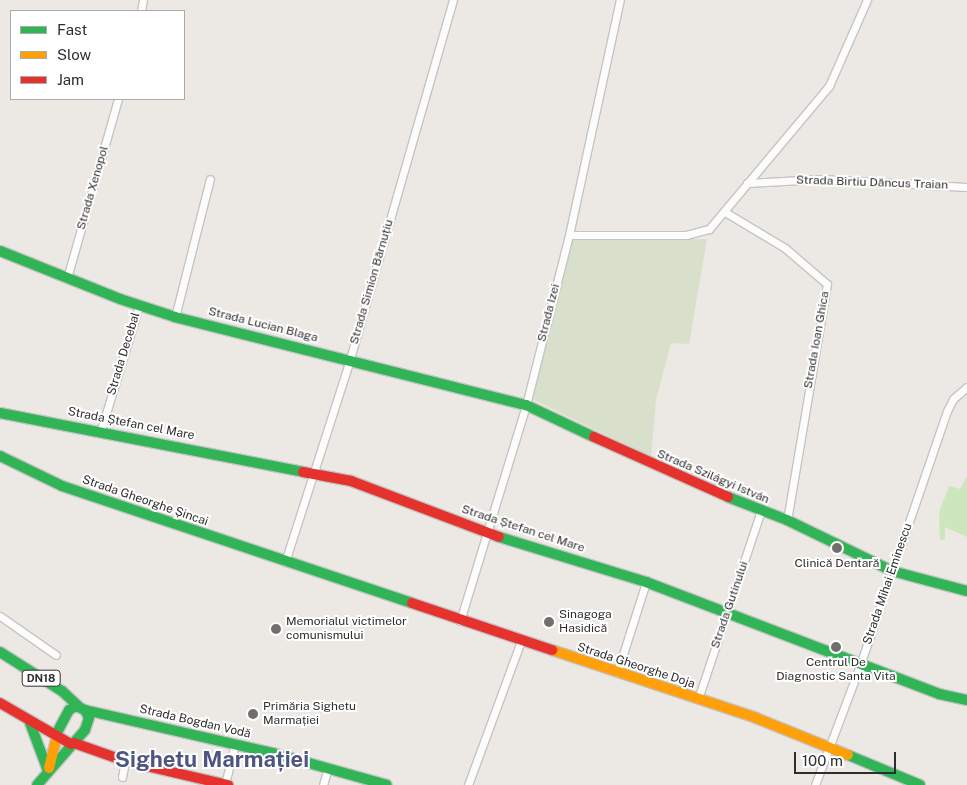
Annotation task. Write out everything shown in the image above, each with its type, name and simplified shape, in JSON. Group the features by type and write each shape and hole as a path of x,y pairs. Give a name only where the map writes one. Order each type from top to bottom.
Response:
{"main road":[{"name":"Strada Lucian Blaga","path":"0,252 139,306 175,317 350,359 526,405"},
{"name":"Strada Szilágyi István","path":"526,405 671,474 787,520 892,571 967,591"},
{"name":"Strada Ștefan cel Mare","path":"0,413 101,430 314,471 351,480 487,533 646,582 938,694 967,700"},
{"name":"Strada Gheorghe Șincai","path":"0,456 62,486 284,562"},
{"name":"Strada Gheorghe Doja","path":"284,562 698,699 828,746 920,785"},
{"name":"Strada Bogdan Vodă","path":"0,652 62,691 82,708 328,767 387,785"},
{"path":"0,703 30,723 72,743 125,761 226,785"},
{"path":"37,785 88,724 82,708 69,710 56,736 48,771"},
{"path":"30,723 48,771"}],"street":[{"name":"Strada Simion Bărnuțiu","path":"284,562 350,359 453,0"},
{"name":"Strada Izei","path":"460,621 526,405 569,235 620,0"},
{"path":"569,235 699,234 709,229 817,102 835,77 867,0"},
{"name":"Strada Xenopol","path":"66,278 118,100"},
{"path":"175,317 210,179"},
{"name":"Strada Birtiu Dăncus Traian","path":"747,183 820,179 967,187"},
{"name":"Strada Ioan Ghica","path":"725,212 785,248 827,284 787,520"},
{"name":"Strada Decebal","path":"101,430 139,306"},
{"name":"Strada Mihai Eminescu","path":"814,785 860,665 947,411 953,399 967,387"},
{"name":"Strada Gutinului","path":"698,699 761,511"},
{"path":"617,673 646,582"},
{"path":"0,616 56,655"},
{"path":"468,785 520,641"},
{"path":"226,785 235,744"},
{"path":"122,777 125,761"},
{"path":"322,785 328,767"}],"green space":[{"path":"707,239 689,344 671,343 656,400 651,457 532,399 572,240"},
{"path":"967,476 967,537 945,527 945,540 940,540 939,512 949,486 960,489"}],"traffic: fast":[{"path":"0,251 120,299 175,317 526,405 594,437"},
{"path":"0,413 303,472"},
{"path":"0,456 62,486 412,603"},
{"path":"728,497 787,520 892,571 967,591"},
{"path":"499,537 646,582 939,694 967,700"},
{"path":"0,652 62,691 79,707"},
{"path":"37,785 85,730 89,718 85,710 76,706 69,710 56,734"},
{"path":"85,710 273,753 387,785"},
{"path":"30,723 48,771"},
{"path":"848,755 920,785"}],"traffic: slow":[{"path":"552,650 756,718 848,755"},
{"path":"49,768 57,737"}],"traffic: jam":[{"path":"594,437 728,497"},
{"path":"303,472 351,481 499,537"},
{"path":"412,603 552,650"},
{"path":"0,703 71,744"},
{"path":"74,743 125,761 228,785"}],"place":[{"name":"Clinică Dentară","path":"837,548"},
{"name":"Sinagoga Hasidică","path":"549,622"},
{"name":"Memorialul victimelor comunismului","path":"276,629"},
{"name":"Centrul De Diagnostic Santa Vita","path":"836,647"},
{"name":"Primăria Sighetu Marmației","path":"253,714"}],"district":[{"name":"Sighetu Marmației","path":"212,760"}]}
